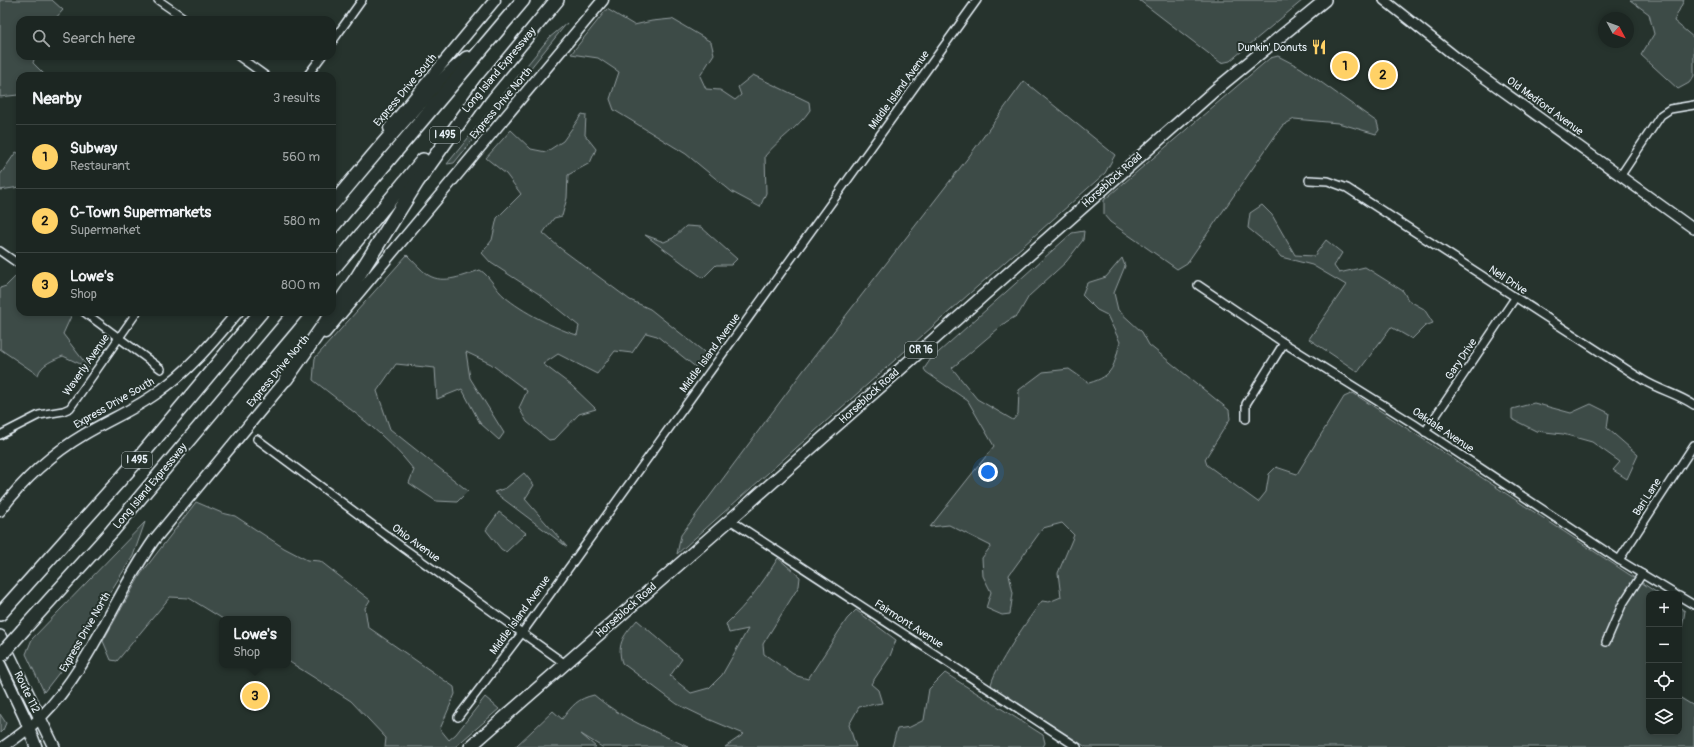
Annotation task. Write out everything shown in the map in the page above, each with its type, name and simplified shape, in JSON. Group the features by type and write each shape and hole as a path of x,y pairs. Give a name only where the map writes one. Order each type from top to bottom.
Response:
{"highway":[{"name":"I 495","path":"336,222 523,0"},
{"name":"Long Island Expressway","path":"336,265 557,0"},
{"path":"336,200 383,145 442,81 497,32"},
{"path":"336,307 358,276 417,182 486,85"},
{"name":"I 495","path":"0,614 135,463 258,316"},
{"name":"Long Island Expressway","path":"0,656 112,531 293,316"},
{"path":"286,379 330,316"}],"main road":[{"name":"Express Drive South","path":"336,191 495,0"},
{"name":"Express Drive North","path":"3,747 40,718 60,695 85,659 136,566 154,540 286,379 603,0"},
{"name":"Horseblock Road","path":"470,747 564,663 730,520 1202,100 1325,0"},
{"name":"Express Drive South","path":"0,511 25,480 55,454 86,434 143,403 172,382 198,359 235,316"},
{"name":"Route 112","path":"0,636 54,747"},
{"name":"Route 112","path":"0,665 36,747"}],"street":[{"path":"159,0 181,16"},
{"path":"336,36 362,0"},
{"name":"Middle Island Avenue","path":"458,717 522,633 977,0"},
{"name":"Old Medford Avenue","path":"1384,0 1461,61 1694,229"},
{"path":"244,60 260,72"},
{"path":"310,72 319,60"},
{"path":"1621,175 1661,115 1675,108 1694,105"},
{"name":"Neil Drive","path":"1309,180 1328,181 1347,188 1656,388 1681,397 1694,405"},
{"path":"0,251 16,263"},
{"name":"Oakdale Avenue","path":"1198,285 1284,343 1425,432 1619,560 1670,591"},
{"name":"Gary Drive","path":"1425,432 1515,298"},
{"path":"89,316 160,369"},
{"name":"Waverly Avenue","path":"0,435 39,415 63,411 70,408 134,316"},
{"path":"1246,419 1246,404 1284,343"},
{"name":"Ohio Avenue","path":"257,439 402,547 564,663"},
{"name":"Bari Lane","path":"1619,560 1694,445"},
{"name":"Fairmont Avenue","path":"730,520 1077,747"},
{"path":"1606,642 1622,605 1642,574"},
{"path":"1682,598 1694,605"}],"shaded area":[{"path":"0,0 52,0 63,10 58,16 16,16 16,60 34,60 33,63 42,72 16,72 16,95 0,97"},
{"path":"1139,0 1303,0 1230,61 1221,63"},
{"path":"1630,0 1684,0 1674,21 1694,38 1694,76 1689,83 1678,89 1641,55 1654,34 1649,14"},
{"path":"607,9 634,25 672,19 711,42 714,54 700,76 706,89 720,90 735,100 741,95 738,87 753,75 809,102 810,110 765,156 766,193 760,207 732,192 686,154 614,110 610,99 619,72 598,58 571,54"},
{"path":"567,23 454,163 447,164 549,38"},
{"path":"1278,56 1301,68 1377,122 1379,130 1376,134 1338,123 1294,119 1282,126 1187,263 1177,269 1110,222 1104,215 1104,200 1270,58"},
{"path":"1024,81 1115,155 1105,173 677,554 681,535 803,371 970,155"},
{"path":"582,114 586,115 585,135 596,149 590,163 568,175 567,198 562,216 554,218 543,233 560,248 630,300 650,309 708,355 698,369 657,336 646,333 632,353 615,351 597,374 558,354 543,364 571,385 596,409 579,414 555,439 549,440 527,422 519,408 527,391 491,364 466,352 470,378 504,433 499,440 480,423 462,389 437,399 435,368 396,364 377,391 390,429 468,491 457,502 436,501 409,483 414,470 379,433 313,380 315,358 407,255 425,273 434,278 454,278 480,270 502,294 520,308 549,324 577,335 579,326 539,294 491,263 482,253 492,240 497,218 521,194 506,174 486,158 511,130 531,149 546,152 563,141"},
{"path":"16,152 16,188 0,190 0,175"},
{"path":"1262,205 1272,215 1295,255 1314,256 1326,240 1342,253 1334,266 1339,273 1365,267 1403,291 1408,300 1424,309 1433,323 1425,326 1412,339 1391,327 1358,372 1309,339 1346,285 1312,265 1281,257 1275,250 1248,228 1250,213"},
{"path":"686,226 701,227 737,259 731,265 716,265 703,278 645,235 664,242 673,238"},
{"path":"1084,231 1083,240 1066,262 1029,296 1018,315 1006,322 952,368 977,399 1013,420 1018,414 1019,390 1043,372 1069,369 1089,383 1104,377 1112,368 1120,342 1107,315 1097,310 1082,295 1087,283 1106,277 1122,258 1125,266 1114,293 1118,310 1142,332 1149,345 1229,410 1230,419 1205,459 1207,465 1258,502 1266,492 1269,474 1276,467 1297,474 1344,397 1353,393 1654,591 1646,591 1646,735 1682,735 1682,699 1694,706 1694,747 1086,747 991,686 1004,657 1042,601 1049,602 1061,597 1058,573 1074,535 1062,523 1043,528 1009,575 1013,593 1010,614 1002,615 986,608 991,592 983,576 982,558 991,546 949,525 930,527 994,446 968,401 926,372 924,369 930,360 1072,233"},
{"path":"16,276 16,316 71,316 63,334 89,368 63,356 45,365 38,375 0,349 0,288 6,286"},
{"path":"1534,403 1571,413 1591,404 1609,413 1607,428 1638,455 1627,479 1613,470 1620,462 1592,442 1563,434 1536,431 1512,419 1512,409"},
{"path":"524,473 534,485 525,499 567,547 494,492 506,488"},
{"path":"196,502 222,513 235,516 284,548 307,560 320,561 370,600 365,608 368,627 454,687 455,694 440,729 449,740 456,734 485,697 499,709 455,747 385,747 386,738 351,701 291,663 291,616 219,617 189,598 170,597 117,661 111,660 103,641 141,574"},
{"path":"499,512 526,533 506,552 501,549 486,530"},
{"path":"145,522 133,556 72,656 44,692 26,654 32,639"},
{"path":"778,558 800,577 799,586 763,644 764,654 794,675 808,679 847,619 856,610 896,640 890,656 871,684 878,690 882,703 859,707 849,725 856,747 725,747 744,734 677,704 622,663 620,656 621,644 625,634 637,620 682,659 670,676 691,693 709,688 722,675 748,629 729,633 726,624 754,593"},
{"path":"1682,609 1685,611 1682,628"},
{"path":"945,673 1043,735 1045,743 1043,747 892,747 897,729 910,727 924,720 929,689"},
{"path":"594,695 627,718 688,747 602,747 581,734 596,747 515,747 553,711 562,719 576,703 583,698"},
{"path":"0,714 6,723 0,733"}],"place":[{"name":"Dunkin' Donuts","path":"1319,47"},
{"name":"Subway","path":"1345,66"},
{"name":"C‑Town Supermarkets","path":"1383,75"},
{"name":"Lowe's","path":"255,696"}]}
